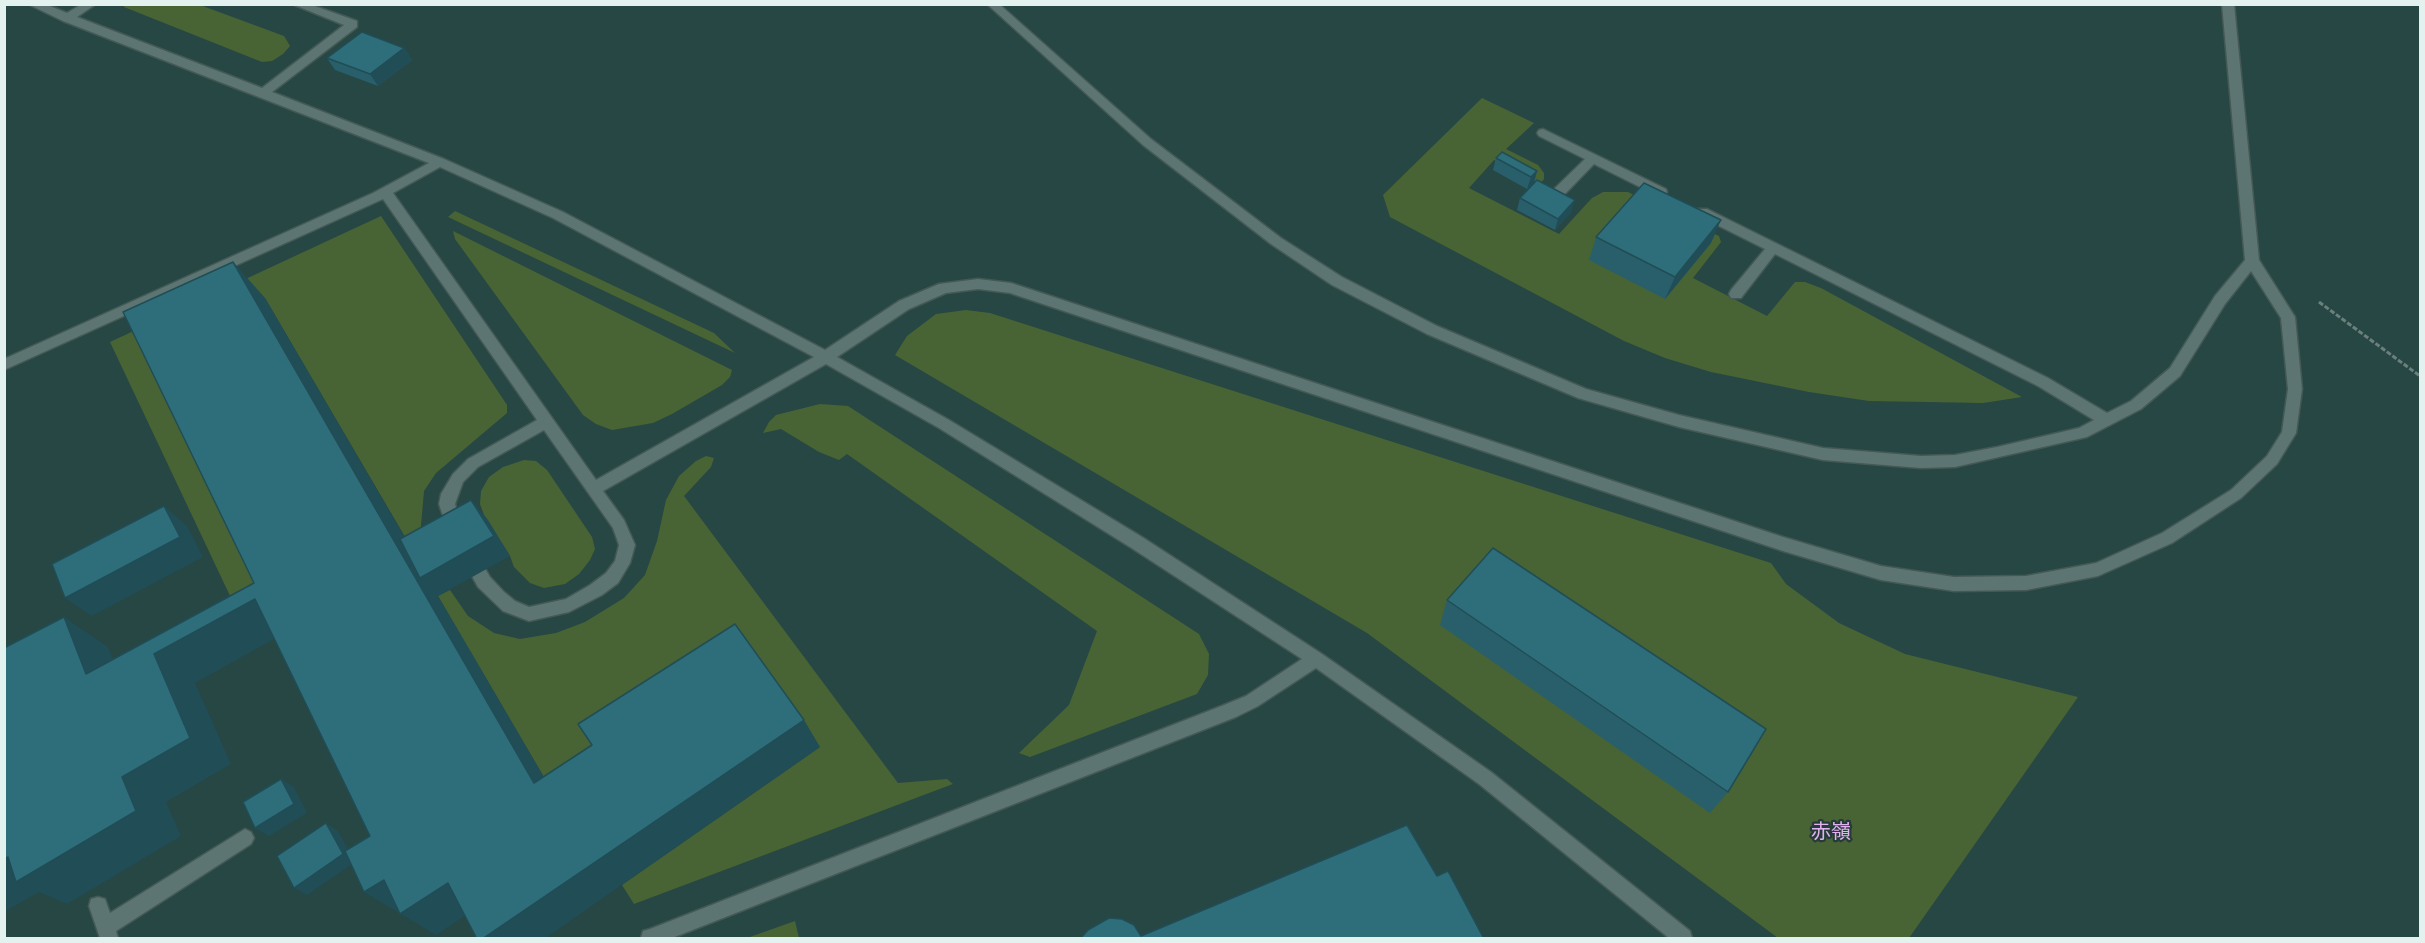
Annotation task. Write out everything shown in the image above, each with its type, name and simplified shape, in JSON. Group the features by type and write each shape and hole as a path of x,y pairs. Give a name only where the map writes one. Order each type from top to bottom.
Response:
{"lane":[{"path":"33,4 440,162 558,215 826,357 944,424 1136,542 1316,659 1485,778 1683,939"},
{"path":"68,18 90,4"},
{"path":"262,94 353,24 297,4"},
{"path":"992,4 1147,142 1276,241 1337,281 1432,330 1583,393 1679,421 1823,454 1921,462 1956,460 2082,433 2136,405 2175,372 2220,300 2252,261"},
{"path":"593,489 826,357 904,304 944,288 978,284 1011,288 1783,544 1870,570 1954,585 2026,583 2098,569 2167,538 2236,494 2272,460 2289,433 2295,389 2288,317 2252,261 2228,4"},
{"path":"1543,133 1672,198"},
{"path":"1557,194 1593,158"},
{"path":"4,365 385,192 440,162"},
{"path":"385,192 619,525 627,545 622,563 612,578 569,605 529,614 509,606 484,582 454,530 447,504 449,494 458,478 473,463 545,422"},
{"path":"1692,208 2043,382 2107,421"},
{"path":"1736,294 1773,248"},
{"path":"650,939 1230,711 1252,701 1316,659"},
{"path":"98,906 107,933 245,838"}],"path":[{"path":"2310,297 2421,376"}],"shaded area":[{"path":"5,5 2420,5 2420,938 5,938"}],"green space":[{"path":"124,4 200,5 284,36 290,46 272,61 262,62 124,7"},
{"path":"1482,98 1534,123 1506,149 1538,165 1544,173 1544,179 1539,185 1494,160 1469,188 1559,234 1592,198 1603,192 1628,192 1719,236 1721,242 1693,278 1767,316 1795,282 1805,282 1821,288 2022,397 1983,403 1869,401 1809,392 1711,372 1665,358 1624,341 1390,217 1383,195"},
{"path":"455,211 714,333 735,353 448,217"},
{"path":"381,216 507,405 507,413 436,473 424,491 418,559 265,298 290,613 249,636 110,342"},
{"path":"453,231 732,370 730,377 722,385 653,423 612,430 596,424 583,415 455,239"},
{"path":"966,310 990,313 1771,563 1786,584 1839,623 1905,654 2078,697 1909,938 1778,938 1367,633 895,355 907,336 936,314"},
{"path":"820,404 848,406 1199,634 1209,654 1208,675 1197,694 1030,757 1019,753 1069,705 1097,631 847,454 839,460 819,452 781,429 763,433 776,415"},
{"path":"706,456 714,458 711,467 684,496 898,783 947,779 953,784 634,904 622,885 820,747 562,808 438,596 450,590 468,616 494,633 520,639 556,633 585,622 624,598 645,575 657,541 666,500 679,476 696,461"},
{"path":"524,460 536,461 547,470 592,537 595,549 590,560 579,574 565,584 544,588 530,583 514,567 480,504 481,491 489,477 503,467"},
{"path":"795,921 799,938 747,938"}],"building":[{"path":"362,32 404,48 370,74 327,58"},
{"path":"1502,152 1537,171 1531,177 1496,158"},
{"path":"1537,180 1575,200 1558,219 1520,198"},
{"path":"1644,183 1721,220 1675,277 1596,237"},
{"path":"233,262 534,783 592,745 578,724 735,624 804,720 482,939 477,939 448,883 400,914 384,880 364,892 345,851 370,836 255,599 154,654 190,738 122,777 136,811 16,882 8,857 4,859 4,648 64,617 86,674 254,583 123,312"},
{"path":"471,500 494,536 420,578 400,539"},
{"path":"164,506 180,537 65,598 52,564"},
{"path":"1493,548 1766,729 1728,792 1447,600"},
{"path":"281,779 294,804 255,828 243,802"},
{"path":"326,823 343,854 294,888 277,856"},
{"path":"1407,825 1437,876 1448,871 1484,939 1080,939 1088,930 1109,918 1122,919 1134,925 1141,936"}],"district":[{"name":"赤嶺","path":"1831,834"}]}
